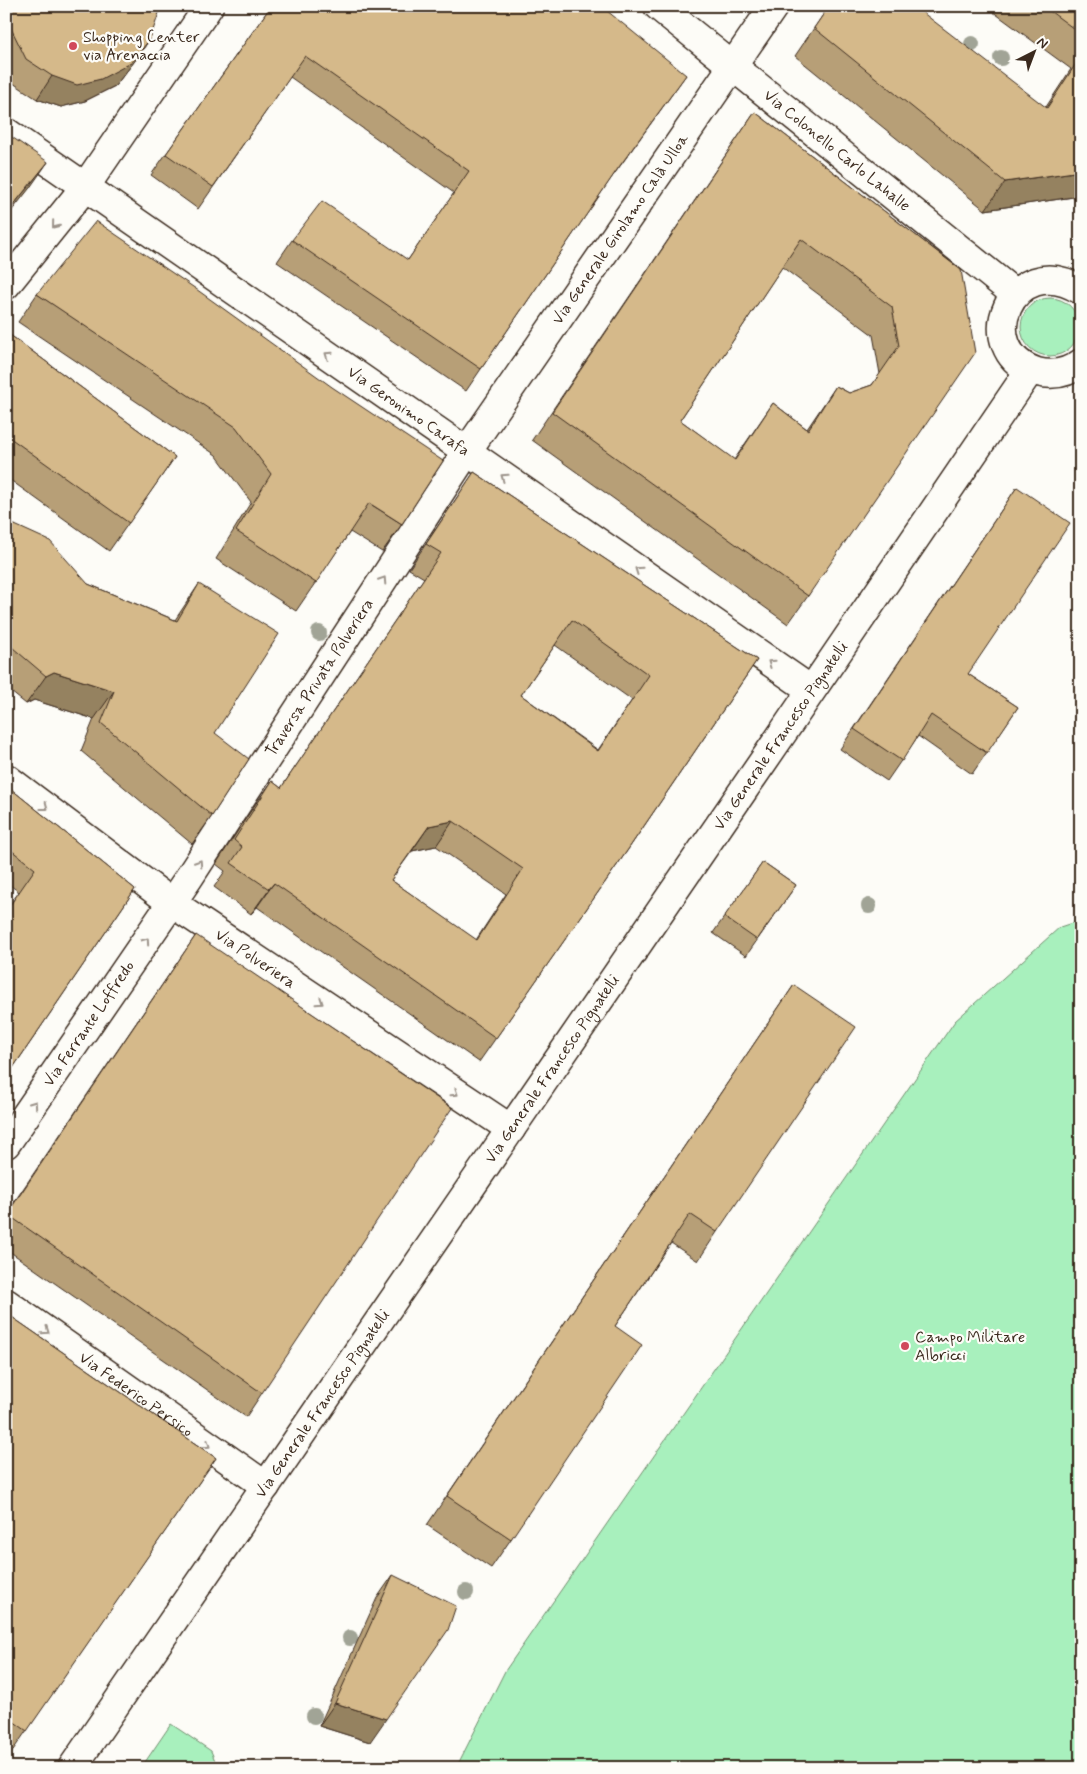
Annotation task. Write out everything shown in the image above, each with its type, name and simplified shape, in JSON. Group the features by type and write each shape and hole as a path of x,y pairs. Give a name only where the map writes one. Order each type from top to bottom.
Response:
{"street":[{"path":"6,286 85,187 209,6"},
{"name":"Via Colonello Carlo Lahalle","path":"658,6 1015,294"},
{"name":"Via Generale Girolamo Calà Ulloa","path":"467,452 774,6"},
{"name":"Via Geronimo Carafa","path":"6,132 811,690"},
{"path":"1081,290 1068,283 1053,279 1029,284 1015,294 1007,307 1002,329 1008,350 1022,365 1030,370 1045,374 1059,374 1081,363"},
{"name":"Via Generale Francesco Pignatelli","path":"72,1768 1030,370"},
{"name":"Traversa Privata Polveriera","path":"172,903 467,452"},
{"name":"Via Polveriera","path":"6,778 172,903 510,1129"},
{"name":"Via Ferrante Loffredo","path":"6,1144 172,903"},
{"name":"Via Federico Persico","path":"6,1303 266,1486"}],"green space":[{"path":"1044,298 1056,298 1071,306 1079,321 1079,333 1071,348 1056,356 1044,356 1029,348 1021,333 1021,321 1029,306"},
{"name":"Campo Militare Albricci","path":"1081,920 1081,1768 456,1768 505,1671 955,1021 1060,927"},
{"path":"171,1724 211,1751 218,1768 141,1768"}],"building":[{"name":"Shopping Center via Arenaccia","path":"6,6 161,7 150,39 131,63 101,79 77,85 52,76 26,59 6,18"},
{"path":"271,6 601,6 686,75 619,167 481,369 292,240 322,201 408,260 469,171 305,56 213,187 166,154"},
{"path":"829,6 914,6 1047,108 1081,56 1081,171 1005,182 814,28"},
{"path":"1043,6 1081,6 1081,34"},
{"path":"755,112 961,270 975,353 808,596 552,412","holes":["801,239 892,307 899,346 872,385 849,393 836,386 808,430 773,403 735,460 680,420"]},
{"path":"6,133 48,162 6,214"},
{"path":"96,221 196,289 332,387 443,461 402,524 369,503 316,583 236,531 271,474 236,427 37,294"},
{"path":"6,332 175,457 129,523 6,435"},
{"path":"474,472 757,660 627,851 496,1038 274,883 269,889 231,863 242,847 234,840 272,781 281,788 441,553 426,544","holes":["572,620 649,675 598,751 521,695","453,821 523,869 477,940 391,880 429,826"]},
{"path":"1017,487 1070,523 968,674 1018,707 987,753 931,715 902,761 854,729"},
{"path":"6,521 50,541 88,584 177,621 199,584 279,634 215,733 249,759 212,816 101,723 114,691 54,672 46,676 6,642"},
{"path":"6,785 135,889 6,1078 6,911 35,869 6,846"},
{"path":"763,862 796,885 757,940 724,917"},
{"path":"196,935 452,1108 262,1393 7,1214"},
{"path":"794,985 856,1027 717,1232 690,1214 615,1326 642,1345 511,1539 447,1496"},
{"path":"6,1313 216,1458 27,1731 6,1716"},
{"path":"393,1575 456,1606 448,1630 386,1719 335,1703"}],"place":[{"name":"Shopping Center via Arenaccia","path":"73,46"},
{"name":"Campo Militare Albricci","path":"905,1346"}]}
